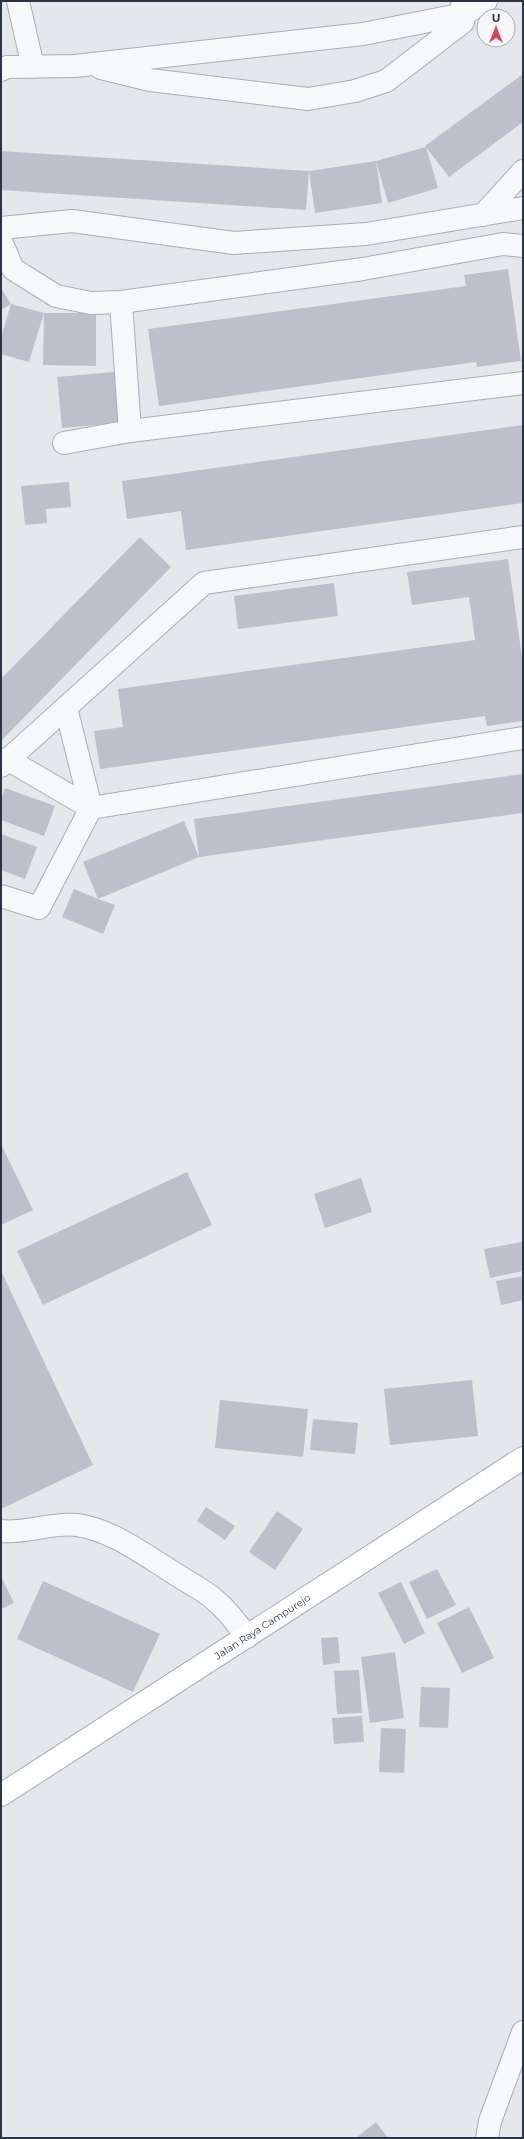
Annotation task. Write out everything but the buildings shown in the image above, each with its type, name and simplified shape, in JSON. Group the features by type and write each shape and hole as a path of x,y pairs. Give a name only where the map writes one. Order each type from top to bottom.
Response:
{"main road":[{"name":"Jalan Raya Campurejo","path":"1,1795 523,1458"}],"street":[{"path":"18,1 33,66"},
{"path":"1,70 7,67 84,64 363,34 486,1"},
{"path":"84,64 150,80 308,99 355,91 386,81 463,22 463,8"},
{"path":"484,215 523,171"},
{"path":"1,228 72,221 234,243 366,234 523,208"},
{"path":"363,269 366,234"},
{"path":"1,241 13,269 56,296 91,303 121,302 363,269 503,244 523,246"},
{"path":"121,302 130,431"},
{"path":"64,443 130,431 523,383"},
{"path":"523,537 204,583 4,762 91,808 523,738"},
{"path":"1,896 39,908 91,808 66,708"},
{"path":"1,1531 13,1532 52,1526 76,1525 103,1532 134,1549 214,1599 230,1613 247,1637"},
{"path":"487,2138 490,2121 523,2032"}]}
